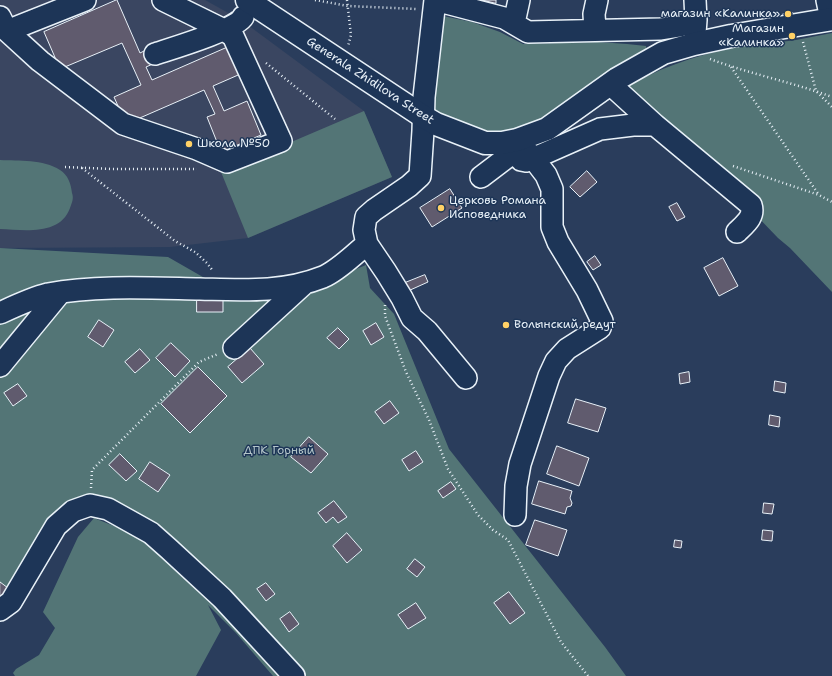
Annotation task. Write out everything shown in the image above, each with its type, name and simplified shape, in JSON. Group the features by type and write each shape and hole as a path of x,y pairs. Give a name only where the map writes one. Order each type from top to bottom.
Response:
{"main road":[{"name":"Generala Zhidilova Street","path":"245,8 440,126 485,143 502,143 512,149 547,129 610,84 664,53 694,44 798,24 830,13"}],"street":[{"path":"85,0 4,24 40,62 123,124 197,149 227,162 281,141 233,36 224,30 163,0"},
{"path":"514,23 519,0"},
{"path":"595,30 594,14 598,0"},
{"path":"694,44 696,20 695,0"},
{"path":"466,378 427,331 412,318 386,272 366,244 364,230 366,217 420,176 424,97 434,3 504,18 528,32 661,29 680,26 696,20"},
{"path":"155,54 224,30 241,20 245,8"},
{"path":"610,84 655,125 750,206 752,212 751,217 737,232"},
{"path":"533,158 600,129 655,125"},
{"path":"481,177 512,149 533,158 546,175 552,189 552,227 558,242 587,290 602,321 600,328 567,349 556,361 549,376 520,464 516,486 515,515"},
{"path":"0,313 47,294 60,292 116,288 251,290 291,286 325,276 339,267 366,244"},
{"path":"234,348 305,283"},
{"path":"0,366 60,292"},
{"path":"0,610 11,602 56,526 72,511 90,505 108,509 151,533 222,598 294,676"}],"path":[{"path":"315,0 348,6 434,3"},
{"path":"347,0 351,34 347,46"},
{"path":"798,24 816,91 832,107"},
{"path":"694,44 700,54 731,67 832,97"},
{"path":"263,60 335,119"},
{"path":"731,67 819,195"},
{"path":"730,165 819,195 832,202"},
{"path":"64,167 198,169"},
{"path":"82,168 175,241 195,252 207,263 218,278 221,290"},
{"path":"386,301 385,316 406,372 429,420 448,469 478,515 492,530 508,540 561,642 588,676"},
{"path":"90,505 92,470 199,362 234,348"}],"shaded area":[{"name":"Школа №50","path":"0,0 205,0 241,20 364,111 392,177 248,238 170,247 0,248"}],"green space":[{"path":"438,15 472,22 500,32 523,44 597,42 627,44 646,46 647,55 515,138 468,133 445,121 430,103"},
{"path":"832,33 832,292 705,162 622,90 635,82 675,64 718,51 796,40"},
{"path":"364,111 392,177 248,238 221,172"},
{"path":"0,160 39,162 53,166 63,172 70,183 73,197 70,208 65,217 50,227 40,229 0,229"},
{"name":"ДПК Горный","path":"0,248 168,257 236,296 302,291 366,265 370,288 394,314 449,449 605,647 626,676 273,676 236,633 208,605 221,630 196,676 15,676 13,673 16,669 39,655 55,628 43,612 78,537 94,518 124,530 106,516 77,512 0,614"}],"building":[{"path":"117,0 140,53 148,49 155,63 146,67 152,80 232,45 245,72 213,86 224,111 247,101 261,135 221,152 207,117 215,114 204,90 126,124 114,97 141,85 122,43 60,69 44,32"},
{"path":"482,0 496,0 496,3"},
{"path":"793,13 794,16 783,17 783,14"},
{"path":"587,171 597,182 580,197 570,187"},
{"name":"Церковь Романа Исповедника","path":"450,189 462,208 432,227 420,208"},
{"path":"677,203 685,217 677,221 669,207"},
{"path":"595,256 601,265 593,270 587,262"},
{"path":"723,258 738,286 719,296 704,268"},
{"path":"425,275 428,282 408,291 405,283"},
{"path":"197,296 223,297 223,312 197,312"},
{"path":"99,320 114,330 103,347 88,337"},
{"path":"376,323 384,337 371,345 363,331"},
{"path":"338,328 349,339 339,349 327,338"},
{"path":"171,343 190,361 175,377 156,358"},
{"path":"250,348 264,364 242,383 228,367"},
{"path":"140,349 150,360 135,373 125,362"},
{"path":"198,367 227,396 190,433 161,404"},
{"path":"689,372 690,382 680,384 679,374"},
{"path":"775,381 786,383 785,393 774,391"},
{"path":"18,384 27,396 13,406 4,393"},
{"path":"576,399 606,408 598,432 568,423"},
{"path":"390,401 399,413 384,424 375,412"},
{"path":"770,415 780,417 779,427 769,425"},
{"path":"309,437 328,454 311,473 291,457"},
{"path":"557,446 589,458 579,486 547,474"},
{"path":"416,451 423,462 409,471 402,460"},
{"path":"120,454 137,471 126,481 109,465"},
{"path":"150,462 170,475 158,492 139,479"},
{"path":"539,481 572,491 570,498 572,503 571,506 567,507 565,514 532,504"},
{"path":"451,482 456,489 443,498 438,491"},
{"path":"334,501 347,517 338,523 333,517 326,523 318,513"},
{"path":"764,503 774,504 772,514 763,513"},
{"path":"535,520 567,530 558,556 526,545"},
{"path":"763,530 773,531 772,541 762,540"},
{"path":"347,533 362,550 347,563 333,546"},
{"path":"675,540 682,541 681,548 674,547"},
{"path":"415,559 425,567 417,577 407,569"},
{"path":"0,582 8,588 0,600"},
{"path":"266,583 275,594 266,601 257,589"},
{"path":"509,592 525,613 510,624 494,603"},
{"path":"416,603 426,618 408,629 398,615"},
{"path":"290,612 299,624 289,632 280,619"}],"place":[{"name":"магазин «Калинка»","path":"788,14"},
{"name":"Магазин «Калинка»","path":"792,36"},
{"name":"Школа №50","path":"189,144"},
{"name":"Церковь Романа Исповедника","path":"441,208"},
{"name":"Волынский редут","path":"506,325"}]}
